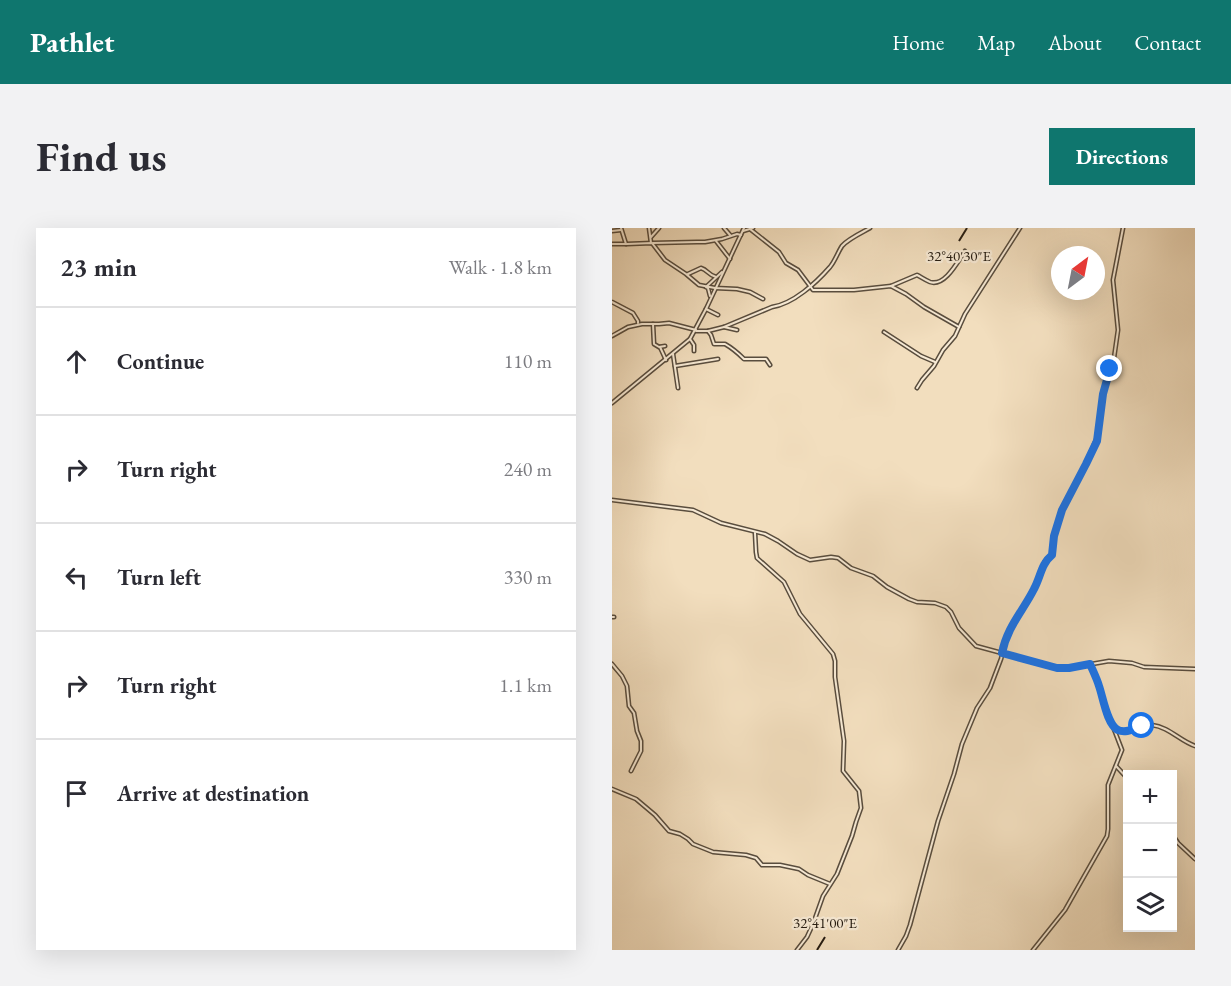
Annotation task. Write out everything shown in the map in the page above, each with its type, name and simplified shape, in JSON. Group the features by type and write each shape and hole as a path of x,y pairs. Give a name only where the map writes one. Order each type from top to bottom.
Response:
{"street":[{"path":"649,228 652,243 657,251 665,260 699,285 744,290 762,299"},
{"path":"651,237 659,228"},
{"path":"724,228 731,237"},
{"path":"612,336 638,324 669,322 695,330 708,331 745,320 779,306 810,286 830,267 843,245 870,228"},
{"path":"917,388 943,349 953,339 965,314 1020,228"},
{"path":"898,950 910,925 960,749 977,708 990,688 1011,626 1034,589 1045,560 1052,555 1054,536 1062,510 1098,437 1103,394 1114,358 1118,330 1113,284 1122,228"},
{"path":"612,231 621,229 626,244"},
{"path":"612,244 716,241 751,229 779,252 788,265 798,270 813,290 825,291 891,286 916,275 930,282 938,282 945,278 965,251"},
{"path":"612,403 690,339 743,232"},
{"path":"716,241 730,259"},
{"path":"687,275 701,268 716,277"},
{"path":"706,287 724,270"},
{"path":"891,286 959,327"},
{"path":"706,287 711,299"},
{"path":"612,302 633,313 638,324"},
{"path":"706,309 718,315"},
{"path":"653,324 655,345 665,346"},
{"path":"724,327 737,330"},
{"path":"708,331 715,345 728,346 744,359 766,359 770,365"},
{"path":"884,332 935,363"},
{"path":"690,339 694,345 694,351"},
{"path":"660,347 666,360"},
{"path":"673,354 678,388"},
{"path":"675,366 718,359"},
{"path":"612,500 693,510 721,523 770,536 808,560 838,558 851,568 873,576 887,587 911,600 932,602 950,610 960,630 978,647 1057,668 1109,661 1132,663 1144,667 1195,669"},
{"path":"754,531 757,558 784,582 800,614 827,645 835,659 835,677 844,741 843,771 859,791 862,806 837,874 821,900 810,931 797,950"},
{"path":"612,664 627,686 629,703 641,741 641,752 631,771"},
{"path":"1033,950 1065,910 1107,836 1108,785 1122,750 1090,664"},
{"path":"1113,727 1125,731 1147,724 1157,726 1195,746"},
{"path":"1116,766 1123,774"},
{"path":"612,789 636,800 670,831 680,834 693,844 713,852 747,855 756,858 762,865 802,870 830,884"},
{"path":"1177,842 1195,859"}],"route":[{"path":"1110,369 1103,394 1097,441 1062,510 1054,536 1052,555 1045,560 1034,589 1011,626 1002,653 1057,668 1090,664 1113,727 1125,731 1142,726"}]}
